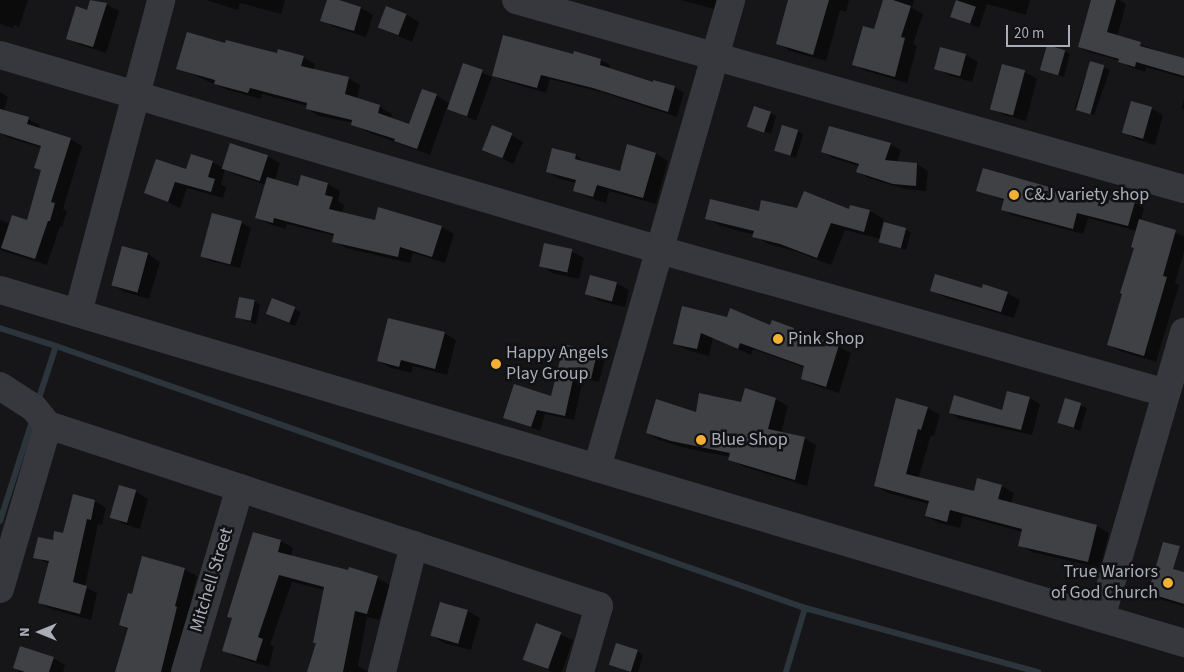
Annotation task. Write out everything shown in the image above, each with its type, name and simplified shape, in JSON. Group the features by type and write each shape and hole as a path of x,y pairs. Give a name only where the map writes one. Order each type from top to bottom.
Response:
{"street":[{"path":"78,313 134,95 161,0"},
{"path":"516,0 1184,189"},
{"path":"597,468 732,0"},
{"path":"0,55 660,250 1166,393"},
{"path":"0,290 1184,643"},
{"path":"1101,618 1184,332"},
{"path":"0,386 34,408 48,425 599,606 580,672"},
{"path":"0,588 48,425"},
{"name":"Mitchell Street","path":"184,672 240,488"},
{"path":"382,672 414,545"}],"building":[{"path":"90,0 107,3 93,47 66,39 76,6 87,10"},
{"path":"327,0 339,0 361,7 354,31 320,21"},
{"path":"788,0 829,0 813,55 776,44"},
{"path":"883,0 893,0 911,6 901,37 905,38 895,77 852,65 863,26 874,29"},
{"path":"956,0 976,7 970,24 950,17"},
{"path":"1091,0 1116,0 1107,32 1141,42 1140,46 1184,58 1184,76 1136,62 1135,67 1118,62 1119,59 1078,47"},
{"path":"386,6 407,14 398,35 378,27"},
{"path":"187,32 225,43 226,40 277,53 278,49 304,56 301,66 349,77 345,94 380,105 378,113 409,124 422,89 437,94 417,149 394,141 395,139 351,125 352,120 306,109 307,103 250,88 248,93 214,84 215,80 176,69"},
{"path":"503,35 573,54 574,51 601,59 600,65 653,82 653,80 675,86 668,112 593,88 541,75 537,88 492,76"},
{"path":"1047,45 1065,50 1058,75 1040,70"},
{"path":"940,47 966,54 960,76 934,69"},
{"path":"1090,61 1104,65 1090,114 1076,110"},
{"path":"463,63 483,70 467,116 447,109"},
{"path":"1002,64 1025,70 1013,116 990,109"},
{"path":"1131,101 1152,107 1143,139 1122,133"},
{"path":"754,106 771,112 764,133 747,127"},
{"path":"0,109 29,117 27,124 71,138 51,202 55,203 50,221 48,221 35,259 1,248 12,215 27,220 41,170 34,168 41,146 0,133"},
{"path":"492,125 512,133 502,158 482,150"},
{"path":"782,125 798,130 790,156 774,151"},
{"path":"829,126 891,143 885,160 917,163 916,186 893,184 856,172 859,164 821,152"},
{"path":"230,143 268,155 260,181 222,169"},
{"path":"627,144 656,153 643,198 597,185 593,197 573,191 576,180 546,172 552,148 576,154 575,159 620,171"},
{"path":"191,154 213,161 208,177 215,179 211,192 175,182 168,202 144,193 156,159 186,169"},
{"path":"983,168 1108,204 1111,195 1135,202 1128,226 1077,213 1073,229 1001,210 1004,199 976,191"},
{"path":"301,175 328,183 325,195 333,197 329,209 375,220 378,207 442,226 432,257 400,247 398,257 332,242 334,234 331,233 274,218 273,223 255,218 267,177 298,186"},
{"path":"804,191 849,209 850,205 870,210 864,232 831,223 817,258 780,244 752,237 754,231 705,219 710,199 759,211 761,200 797,208"},
{"path":"212,213 242,221 230,264 200,256"},
{"path":"1139,219 1176,230 1163,276 1167,277 1144,356 1107,345 1134,248 1131,247"},
{"path":"884,222 906,228 901,248 879,242"},
{"path":"544,243 572,249 567,273 539,266"},
{"path":"122,246 148,253 137,293 111,286"},
{"path":"935,274 982,288 983,284 1008,292 1001,312 930,291"},
{"path":"590,275 617,282 612,302 585,294"},
{"path":"239,297 255,300 251,321 235,318"},
{"path":"272,298 295,307 289,323 266,314"},
{"path":"682,306 727,317 730,308 770,325 772,320 794,328 793,331 839,345 826,387 801,379 804,366 740,343 738,349 701,333 697,349 673,344"},
{"path":"388,318 445,332 435,369 401,360 399,367 377,361"},
{"path":"564,344 597,353 591,379 574,375 565,416 537,410 531,427 503,418 514,384 551,396"},
{"path":"745,388 776,398 768,429 805,437 795,480 728,460 730,453 671,441 646,433 656,399 696,412 699,393 741,402"},
{"path":"1007,391 1030,397 1021,430 949,413 954,395 1002,410"},
{"path":"896,398 928,407 921,430 918,429 906,474 974,491 977,478 1002,485 998,499 1097,525 1088,562 1018,546 1022,529 950,510 947,522 925,516 929,501 874,486"},
{"path":"1065,398 1081,403 1074,428 1057,423"},
{"path":"119,485 136,490 127,523 110,518"},
{"path":"73,494 95,500 91,520 87,519 73,582 87,586 80,614 38,603 49,561 33,558 38,537 53,540 54,531 63,533"},
{"path":"253,532 281,540 278,552 348,570 349,567 378,576 367,614 355,611 343,672 307,672 316,643 313,643 324,587 279,575 258,637 263,639 256,661 222,651 232,618 227,617"},
{"name":"True Wariors of God Church","path":"1163,542 1180,546 1173,569 1184,572 1184,604 1148,593"},
{"path":"142,556 185,568 175,606 177,607 161,672 115,672 128,628 119,625 128,593 132,594"},
{"path":"440,602 468,610 458,644 430,636"},
{"path":"536,623 561,632 548,669 523,660"},
{"path":"616,643 638,650 631,672 609,665"},
{"path":"20,646 54,657 49,672 25,672 13,668"}],"waterway":[{"path":"0,328 805,608 1038,672"},
{"path":"37,404 56,346"},
{"path":"0,521 33,418"},
{"path":"786,672 805,608"}],"place":[{"name":"C&J variety shop","path":"1014,195"},
{"name":"Pink Shop","path":"778,339"},
{"name":"Happy Angels Play Group","path":"496,364"},
{"name":"Blue Shop","path":"701,440"},
{"name":"True Wariors of God Church","path":"1168,583"}]}
